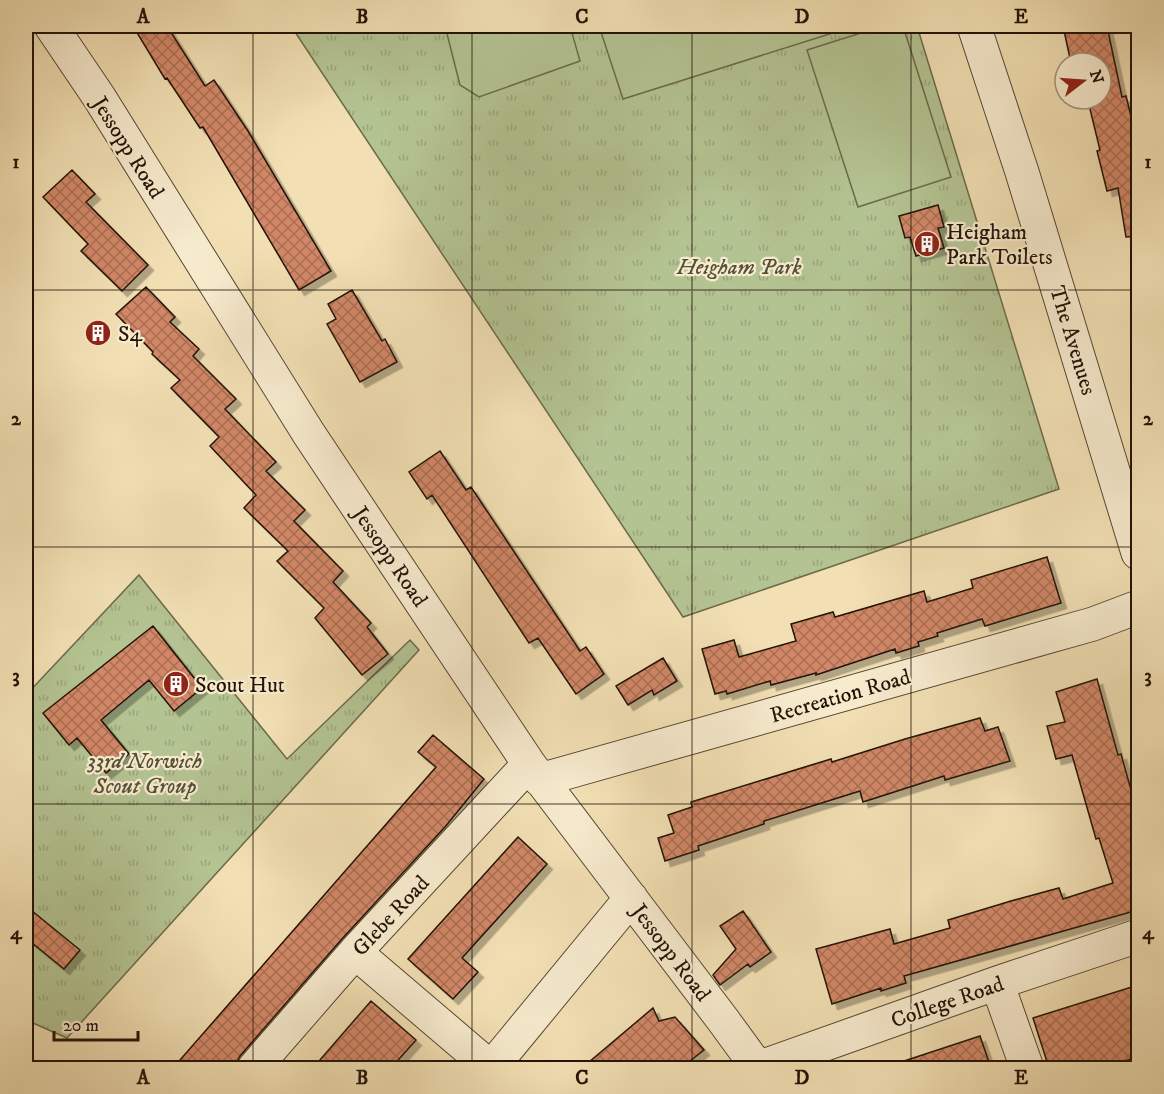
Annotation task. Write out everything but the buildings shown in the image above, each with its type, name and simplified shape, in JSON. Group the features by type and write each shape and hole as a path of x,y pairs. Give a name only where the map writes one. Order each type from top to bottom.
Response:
{"street":[{"name":"Jessopp Road","path":"51,26 99,97 309,434 535,772 758,1068"},
{"name":"The Avenues","path":"974,26 1022,172 1138,553"},
{"name":"Recreation Road","path":"535,772 1093,624 1138,607"},
{"name":"Glebe Road","path":"254,1068 355,952 535,772"},
{"path":"355,952 491,1068 631,898"},
{"name":"College Road","path":"758,1068 997,983 1138,936"},
{"path":"997,983 1027,1068"}],"green space":[{"name":"Heigham Park","path":"291,26 917,26 1059,489 683,617"},
{"path":"445,26 570,26 580,61 479,97 460,85"},
{"path":"599,26 855,26 623,99"},
{"path":"883,26 903,26 951,177 858,207 807,50"},
{"name":"33rd Norwich Scout Group","path":"139,575 287,759 410,640 419,650 67,1038 26,1020 26,695"}],"place":[{"name":"Heigham Park Toilets","path":"927,244"},
{"name":"S4","path":"98,333"},
{"name":"Scout Hut","path":"176,684"}]}
